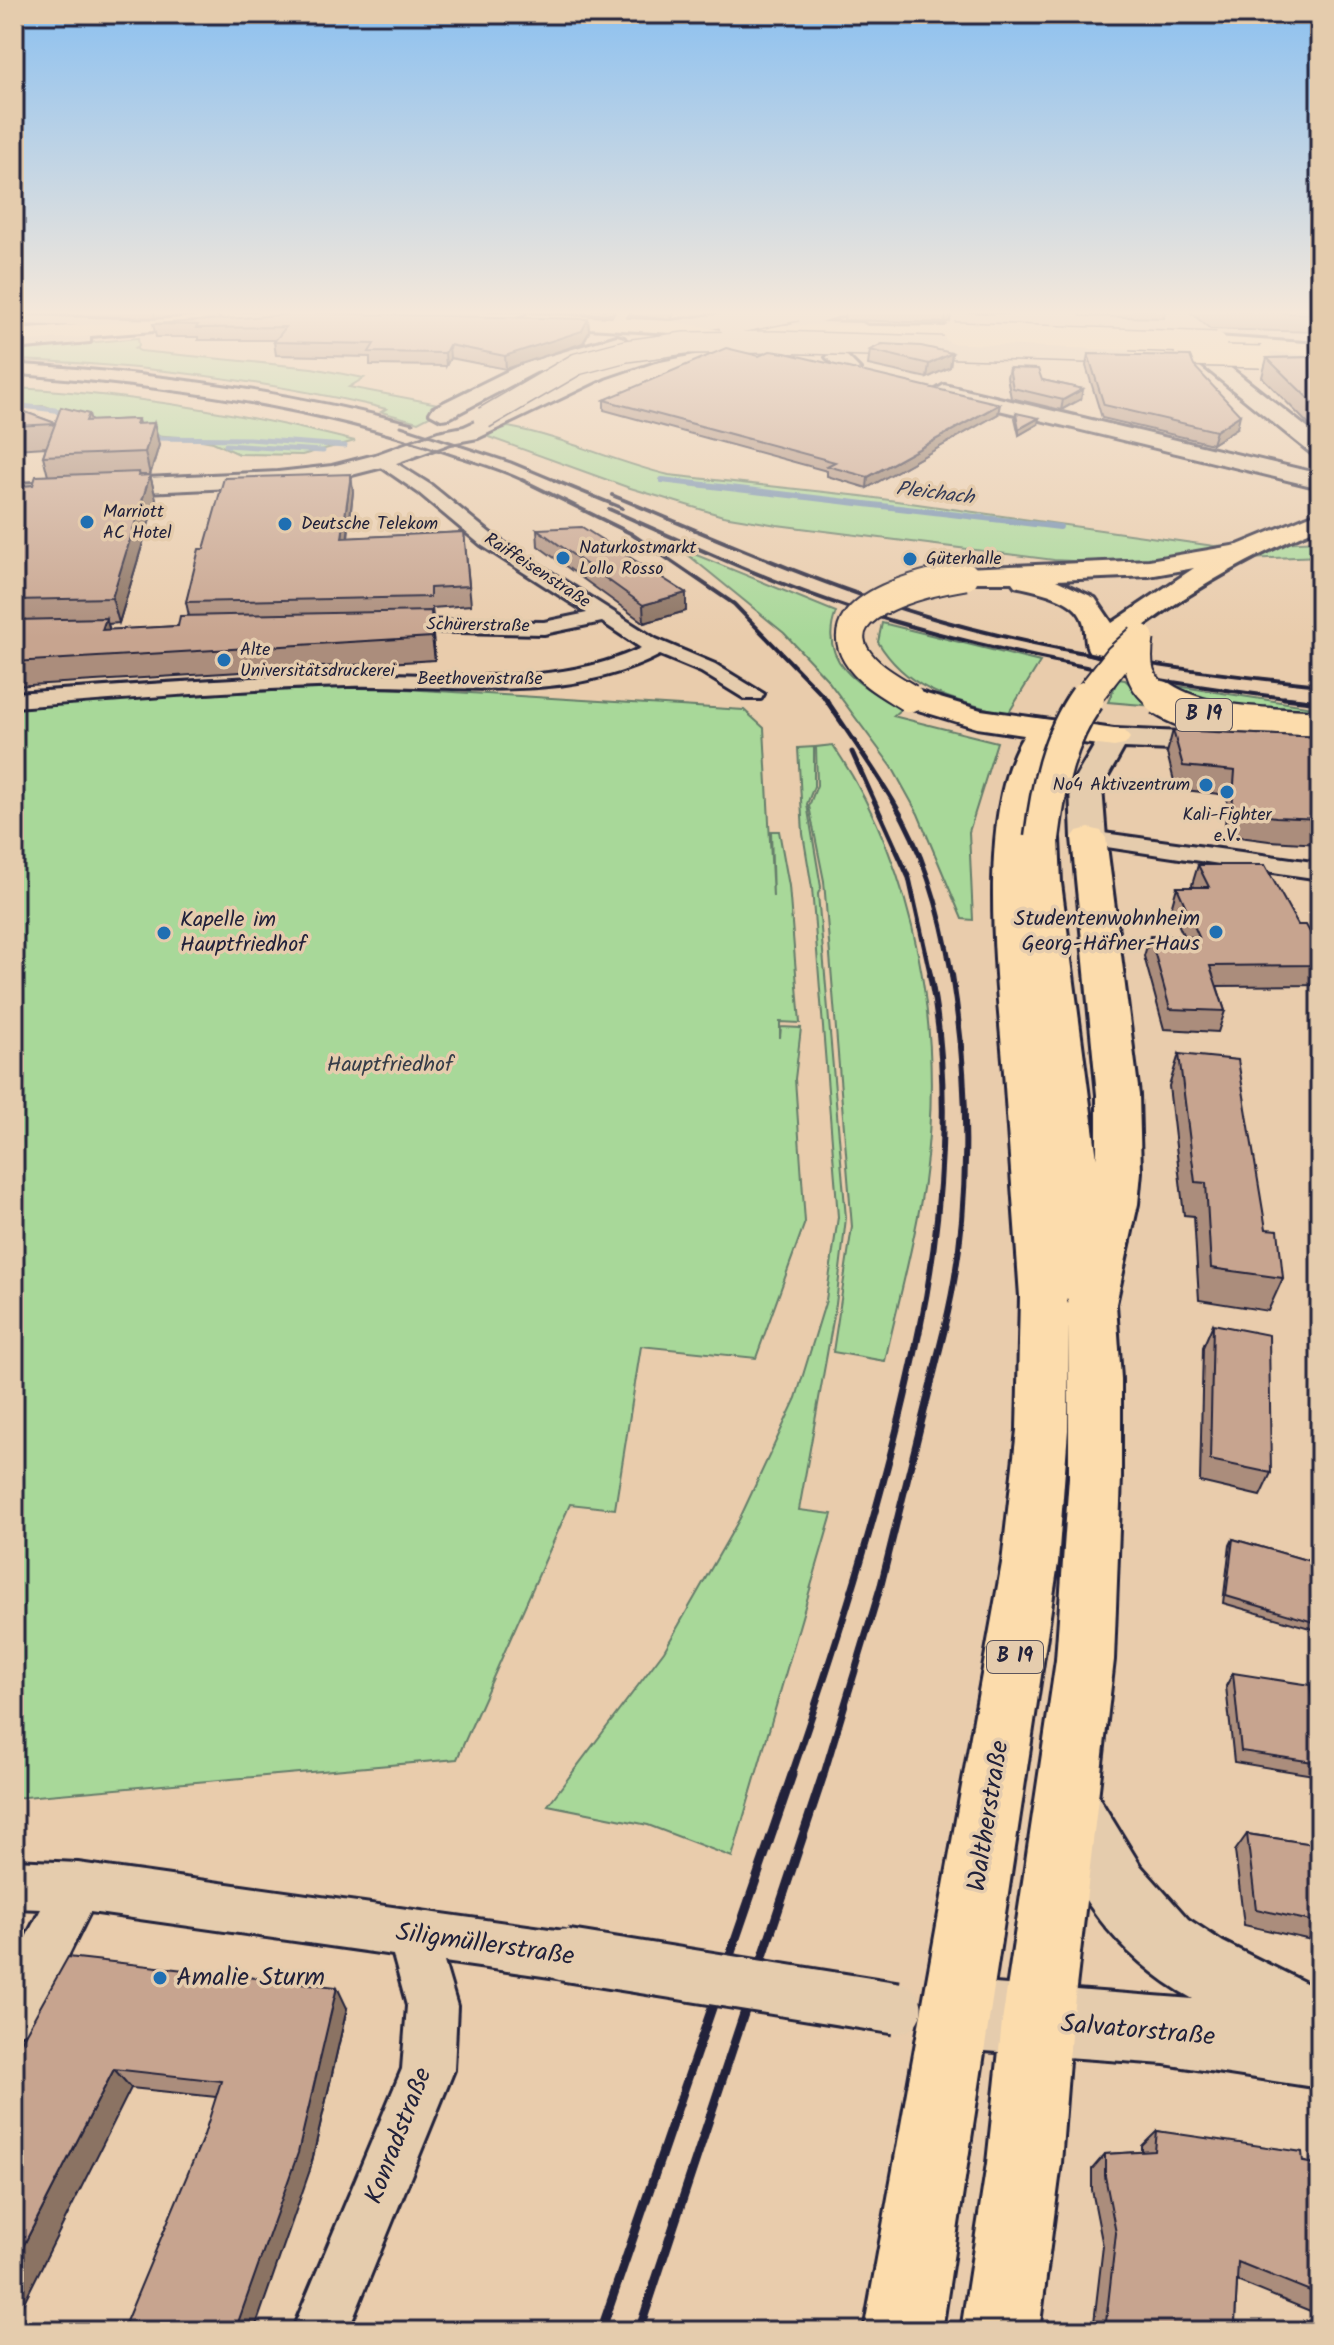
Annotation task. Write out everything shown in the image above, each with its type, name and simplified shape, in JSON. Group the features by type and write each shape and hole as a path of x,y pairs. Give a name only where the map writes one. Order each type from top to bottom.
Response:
{"main road":[{"name":"B 19","path":"1000,2331 1024,2163 1037,2022 1085,1660 1095,1477 1096,1379 1068,1300 1043,883 1028,836 1014,816 1021,781 1043,724 1057,699 1100,647 1172,591 1237,553 1320,518"},
{"name":"B 19","path":"1028,836 1074,717 1107,669 1170,611 1206,588 1320,532"},
{"path":"1114,738 977,719 909,698 879,681 860,661 852,642 855,623 870,605 894,591 927,581 965,576 1149,568 1237,553"},
{"path":"965,576 1013,578 1069,595 1094,614 1100,647"},
{"name":"B 19","path":"1140,638 1138,674 1148,688 1169,702 1219,719 1320,728"},
{"path":"1068,1300 1116,1204 1119,1172 1118,1095 1089,838"},
{"name":"Waltherstraße","path":"903,2331 926,2012 1030,1563 1043,1468 1046,1384 1068,1300"}],"street":[{"path":"431,419 439,432"},
{"path":"14,491 307,476 383,460 466,419"},
{"path":"216,481 322,464 439,432 470,433 499,419"},
{"path":"1062,419 1226,459 1312,476"},
{"path":"1272,419 1296,443"},
{"path":"1285,419 1320,446"},
{"path":"1297,419 1320,446"},
{"path":"1226,459 1285,451 1296,443"},
{"path":"1296,443 1293,460 1298,470 1312,476"},
{"name":"Raiffeisenstraße","path":"383,460 425,489 488,541 651,647 708,668 753,694"},
{"name":"Schürerstraße","path":"365,626 544,628 605,615"},
{"name":"Beethovenstraße","path":"14,700 354,679 571,678 612,671 651,647"},
{"path":"1320,747 1114,738 1086,787 1089,838 1320,871"},
{"path":"1068,1805 1089,1845 1128,1902 1171,1946 1320,2027"},
{"name":"Siligmüllerstraße","path":"14,1884 78,1887 564,1955 926,2012"},
{"path":"14,2011 78,1887"},
{"name":"Konradstraße","path":"320,2331 428,2070 432,2006 411,1935"},
{"name":"Salvatorstraße","path":"926,2012 1164,2029 1320,2053"}],"green space":[{"path":"79,419 257,419 355,441 302,455 239,454 213,442 191,438 100,431"},
{"path":"508,427 669,475 861,496 1214,546 1320,541 1320,556 1125,564 1054,560 777,525 723,516 627,487 483,435"},
{"path":"687,554 694,554 836,612 831,630 832,646 838,659 858,682 901,709 893,716 997,742 969,832 973,920 962,919 918,814 892,767 826,678 784,633"},
{"path":"882,623 1040,662 1008,714 952,699 919,684 890,659 878,642"},
{"path":"1118,679 1125,680 1155,706 1108,702"},
{"path":"1170,685 1320,708 1320,716 1204,703"},
{"name":"Hauptfriedhof","path":"356,686 744,710 764,728 773,897 771,831 779,831 789,886 800,1023 780,1022 780,1038 781,1027 801,1028 795,1079 805,1222 756,1358 641,1346 615,1509 570,1504 457,1759 14,1798 14,706"},
{"path":"833,745 862,794 886,846 905,900 927,1011 931,1068 930,1125 924,1182 885,1361 833,1352 852,1227 824,881 809,806 817,785 816,747"},
{"path":"814,747 814,786 807,804 821,887 818,894 846,1218 836,1304 799,1510 832,1514 732,1857 648,1825 548,1805 664,1651 740,1518 796,1398 826,1300 838,1217 798,748"}],"building":[{"path":"14,419 45,419 55,423 56,419 138,419 136,424 154,423 145,452 43,456 55,424 14,426"},
{"path":"676,419 972,419 868,477 827,466 835,462"},
{"path":"1017,419 1036,419 1019,429"},
{"path":"1166,419 1233,419 1216,431"},
{"path":"139,472 138,476 150,475 112,598 14,600 17,589 14,589 14,487 33,485 36,476"},
{"path":"351,474 342,538 464,532 469,586 430,588 430,597 186,602 199,549 204,549 224,478"},
{"path":"582,527 686,593 643,605 537,529"},
{"path":"431,611 432,637 14,662 14,620 106,618 102,630 178,626 180,616"},
{"path":"1173,730 1320,737 1320,819 1232,811 1235,771 1183,766"},
{"path":"1198,865 1265,865 1298,925 1306,925 1320,950 1320,965 1210,966 1225,1011 1170,1009 1150,936 1199,937 1177,887 1209,887"},
{"path":"1179,1054 1238,1060 1266,1229 1278,1230 1283,1278 1211,1268 1206,1183 1195,1182"},
{"path":"1213,1324 1269,1335 1271,1473 1210,1460"},
{"path":"1233,1539 1320,1564 1320,1624 1226,1596"},
{"path":"1233,1673 1310,1685 1320,1763 1241,1751"},
{"path":"1247,1834 1320,1845 1320,1923 1256,1909"},
{"path":"68,1957 337,1987 298,2153 235,2331 122,2331 204,2135 221,2081 114,2069 14,2264 14,2054"},
{"path":"1157,2131 1302,2152 1303,2162 1320,2165 1320,2295 1238,2262 1235,2321 1261,2331 1105,2331 1116,2233 1105,2176 1105,2154 1155,2151"}],"waterway":[{"name":"Pleichach","path":"147,438 249,439 345,446"},
{"name":"Pleichach","path":"226,445 323,451"},
{"name":"Pleichach","path":"678,482 662,480 1060,527"}],"railway":[{"path":"329,419 393,436 497,469 526,482"},
{"path":"398,419 413,423"},
{"path":"401,426 511,462 559,482"},
{"path":"522,480 630,533 734,604 827,700"},
{"path":"554,480 622,508"},
{"path":"612,495 841,588 968,628 1118,659 1320,685"},
{"path":"609,509 788,586 905,625 1073,664 1297,699"},
{"path":"825,698 885,788 914,842 937,908 952,977"},
{"path":"1284,698 1297,699"},
{"path":"1297,699 1320,702"},
{"path":"852,752 909,878 931,977"},
{"path":"920,1329 934,1243 942,1152 941,1061 930,975"},
{"path":"944,1329 960,1243 964,1198 965,1107 952,975"},
{"path":"791,1777 863,1554 894,1441 920,1327"},
{"path":"823,1777 881,1585 945,1327"},
{"path":"601,2331 792,1775"},
{"path":"639,2331 823,1775"}],"place":[{"name":"Marriott AC Hotel","path":"87,522"},
{"name":"Deutsche Telekom","path":"285,524"},
{"name":"Naturkostmarkt Lollo Rosso","path":"563,558"},
{"name":"Güterhalle","path":"910,559"},
{"name":"Alte Universitätsdruckerei","path":"224,660"},
{"name":"No4 Aktivzentrum","path":"1206,785"},
{"name":"Kali-Fighter e.V.","path":"1227,792"},
{"name":"Studentenwohnheim Georg-Häfner-Haus","path":"1216,932"},
{"name":"Kapelle im Hauptfriedhof","path":"164,933"},
{"name":"Amalie Sturm","path":"160,1978"}]}
